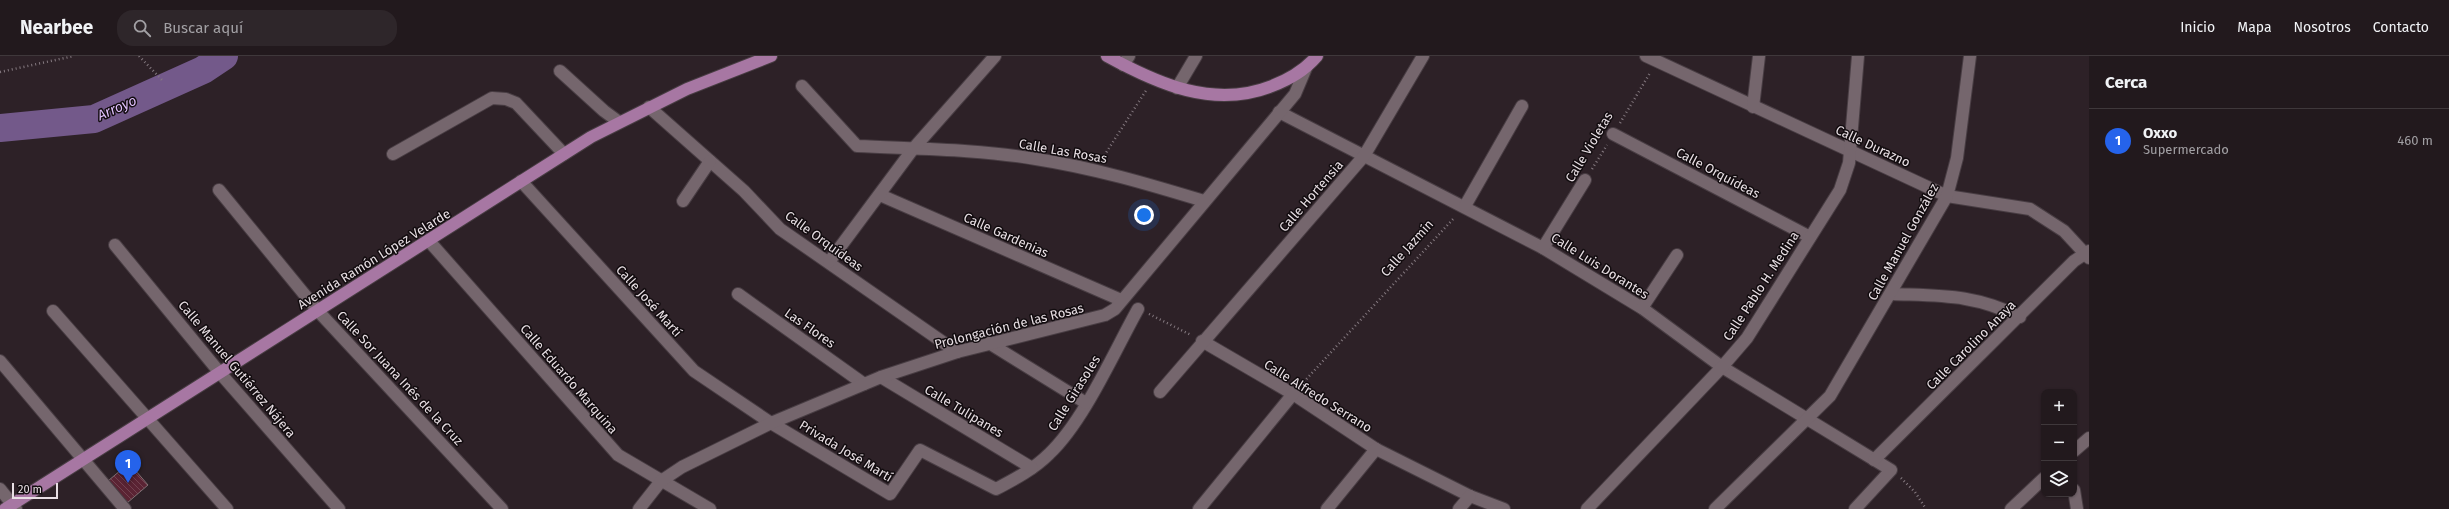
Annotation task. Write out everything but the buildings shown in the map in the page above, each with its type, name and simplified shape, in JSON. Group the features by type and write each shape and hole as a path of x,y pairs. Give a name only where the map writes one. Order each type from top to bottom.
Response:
{"main road":[{"name":"Avenida Ramón López Velarde","path":"11,508 146,419 564,154 619,122 649,107 708,80 771,56"},
{"path":"1107,56 1126,60 1153,80 1177,88 1203,94 1231,96 1260,91 1284,81 1306,68 1317,56"}],"street":[{"path":"829,262 913,149 995,56"},
{"path":"1177,88 1196,56"},
{"name":"Calle Hortensia","path":"1160,392 1202,341 1364,156 1424,56"},
{"name":"Calle Durazno","path":"1646,56 1753,108 1850,150 1947,196 2030,209 2064,231 2088,254"},
{"path":"1753,108 1758,56"},
{"name":"Calle Pablo H. Medina","path":"1587,509 1722,367 1757,323 1840,190 1849,163 1858,56"},
{"name":"Calle Manuel González","path":"1715,509 1830,396 1892,294 1947,196 1957,158 1970,56"},
{"name":"Prolongación de las Rosas","path":"638,509 661,481 682,467 771,423 882,377 957,352 1096,319 1114,309 1295,94 1306,68"},
{"path":"560,71 604,111 619,122"},
{"name":"Calle Las Rosas","path":"802,86 857,146 1035,158 1095,170 1204,202"},
{"path":"393,154 492,98 506,99 516,103 564,154"},
{"path":"1465,206 1522,106"},
{"name":"Calle Orquídeas","path":"649,107 744,191 780,229 957,352"},
{"name":"Calle Luis Dorantes","path":"1279,112 1465,206 1543,248 1642,308 1722,367 1891,470"},
{"name":"Calle Orquídeas","path":"1613,134 1810,237"},
{"path":"683,201 710,161"},
{"name":"Calle Violetas","path":"1543,248 1585,180"},
{"name":"Calle José Martí","path":"521,181 694,371 771,423"},
{"name":"Calle Sor Juana Inés de la Cruz","path":"219,190 318,311 502,509"},
{"name":"Calle Gardenias","path":"880,195 1121,300"},
{"name":"Calle Eduardo Marquina","path":"429,241 618,455 710,509"},
{"name":"Calle Manuel Gutiérrez Nájera","path":"115,245 220,373 339,509"},
{"name":"Calle Carolino Anaya","path":"1874,460 2020,317 2074,261 2088,254"},
{"path":"1642,308 1676,255"},
{"name":"Las Flores","path":"738,294 864,384"},
{"path":"1892,294 1977,300 1997,305 2020,317"},
{"name":"Calle Girasoles","path":"996,489 1032,468 1050,454 1069,431 1138,309"},
{"path":"53,311 146,419 227,509"},
{"name":"Calle Alfredo Serrano","path":"1202,341 1293,394 1376,449 1470,496 1504,509"},
{"path":"989,344 1086,403"},
{"path":"0,361 125,509"},
{"name":"Calle Tulipanes","path":"882,377 1032,468"},
{"path":"1199,509 1293,394"},
{"name":"Privada José Martí","path":"771,423 890,494 920,450 996,489"},
{"path":"2077,448 2089,438"},
{"path":"1327,509 1376,449"},
{"path":"1855,509 1891,470"},
{"path":"2011,509 2041,481"},
{"path":"0,489 11,508"},
{"path":"1459,509 1470,496"},
{"path":"2075,497 2077,509"}],"path":[{"path":"0,72 74,56"},
{"path":"139,56 163,81"},
{"name":"Calle Violetas","path":"1585,180 1658,61"},
{"path":"1095,170 1153,80"},
{"name":"Calle Jazmín","path":"1293,394 1465,206"},
{"path":"1138,309 1202,341"},
{"path":"1891,470 1915,492 1926,509"}],"waterway":[{"name":"Arroyo","path":"0,128 94,119 203,70 224,56"}],"place":[{"name":"Oxxo","path":"128,483"}]}
